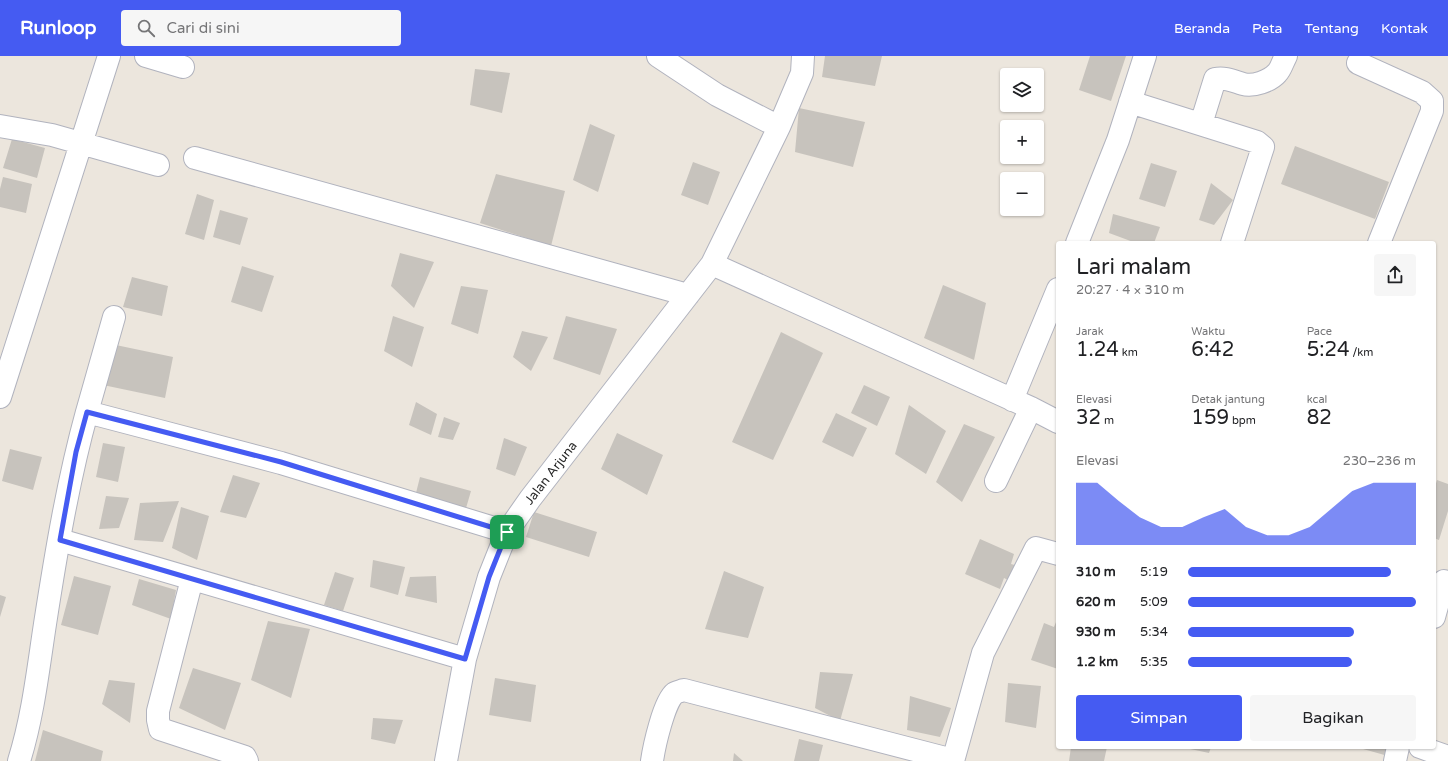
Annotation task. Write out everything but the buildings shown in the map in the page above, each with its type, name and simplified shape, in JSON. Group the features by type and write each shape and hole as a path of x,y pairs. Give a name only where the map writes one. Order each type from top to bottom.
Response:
{"street":[{"path":"0,398 109,56"},
{"path":"146,56 183,67"},
{"path":"658,56 716,94 779,127"},
{"name":"Jalan Arjuna","path":"446,761 465,659 489,577 507,532 530,499 712,264 779,127 802,73 803,56"},
{"path":"1078,241 1118,140 1145,56"},
{"path":"1200,124 1215,79 1226,78 1245,85 1254,85 1263,82 1277,73 1286,56"},
{"path":"1358,63 1422,92 1432,100 1432,111 1380,241"},
{"path":"1130,102 1257,142 1263,147 1233,241"},
{"path":"0,126 52,135 158,165"},
{"path":"195,158 688,295"},
{"path":"712,264 1056,421"},
{"path":"996,481 1056,299"},
{"path":"19,761 26,739 34,699 49,598 76,452 114,317"},
{"path":"87,412 281,462 507,532"},
{"path":"60,540 465,659"},
{"path":"652,761 659,730 669,701 675,693 684,690 953,761 986,646 1036,548 1056,553"},
{"path":"192,579 158,711 160,729 245,757 248,761"},
{"path":"1436,608 1442,581"},
{"path":"1394,761 1397,749"},
{"path":"1425,749 1448,758"}],"route":[{"path":"87,412 281,462 507,532 489,577 465,659 60,540 76,452 87,412"}]}
